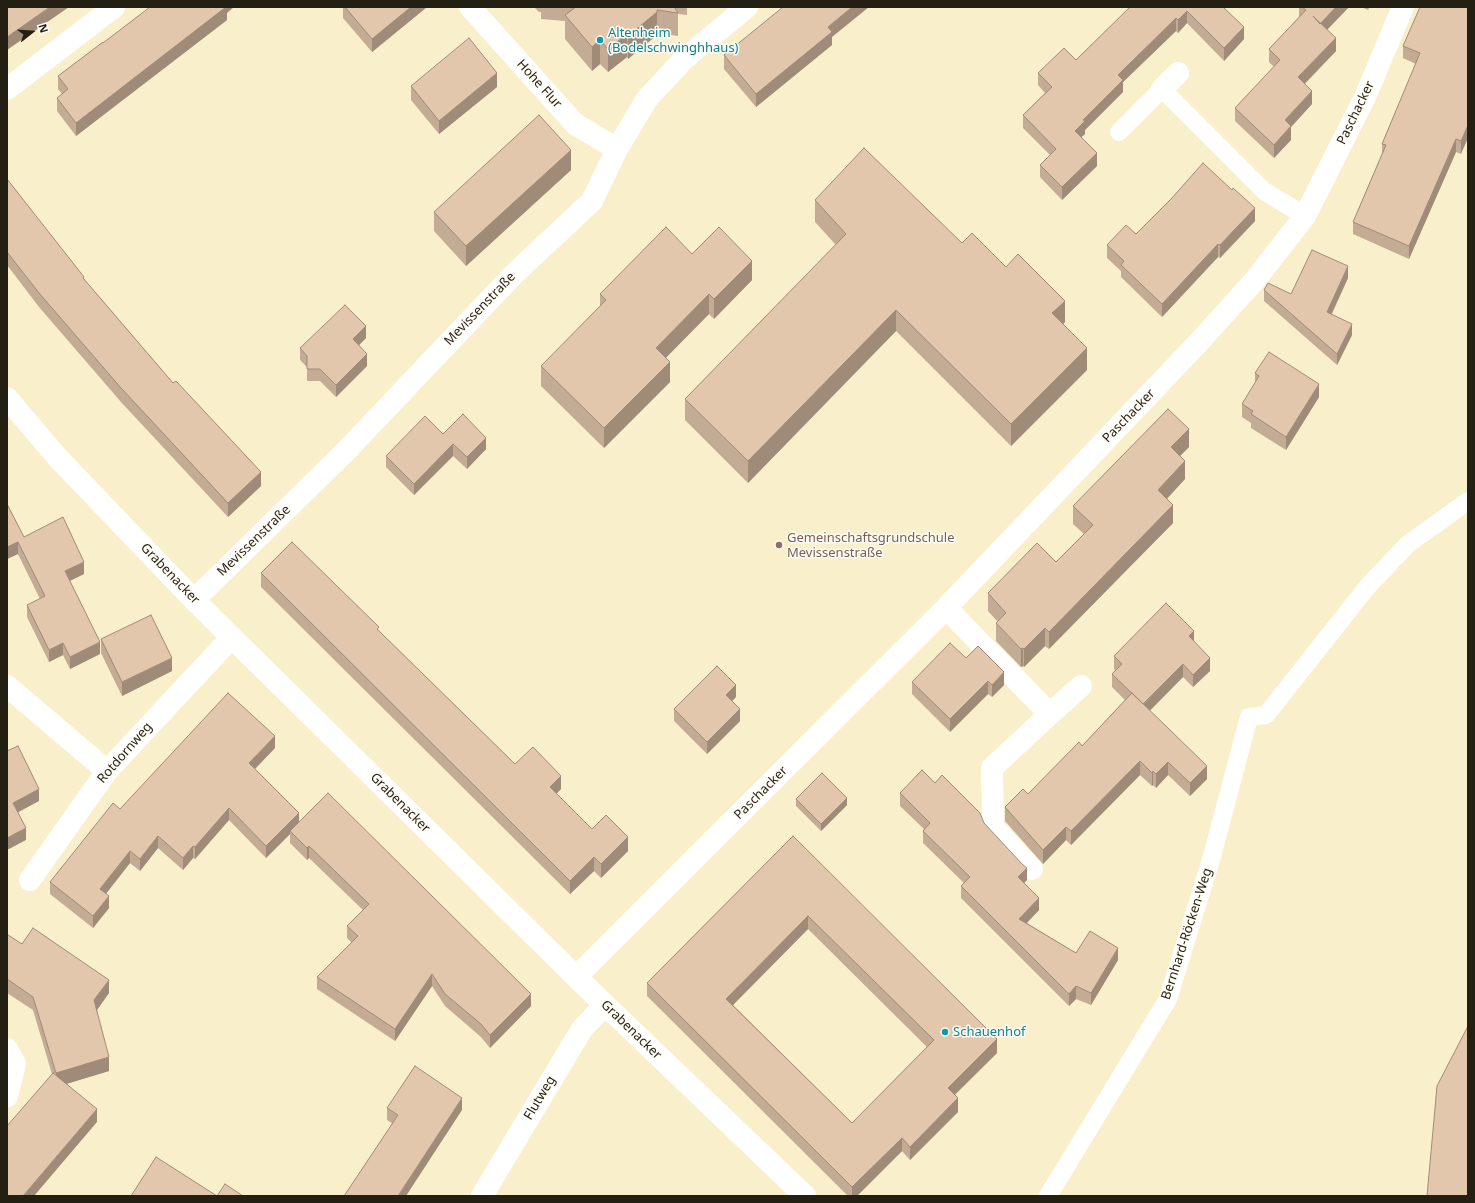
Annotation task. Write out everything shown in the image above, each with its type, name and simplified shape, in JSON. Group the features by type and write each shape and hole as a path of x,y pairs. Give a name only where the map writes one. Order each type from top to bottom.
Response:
{"street":[{"path":"7,89 114,7"},
{"name":"Hohe Flur","path":"470,7 575,124 617,149"},
{"name":"Mevissenstraße","path":"194,600 346,451 514,274 592,201 617,149 647,99 684,59 746,7"},
{"name":"Paschacker","path":"576,977 946,608 1199,342 1255,280 1305,216 1365,97 1402,7"},
{"path":"1162,89 1178,73"},
{"name":"Grabenacker","path":"7,398 58,458 194,600 576,977 805,1196"},
{"path":"946,608 1050,714"},
{"name":"Rotdornweg","path":"30,880 107,771 232,637"},
{"path":"7,686 107,771"},
{"path":"1032,869 993,827 992,768 1081,686"},
{"name":"Flutweg","path":"482,1196 582,1029 605,1005"},
{"path":"7,1096 11,1056"}],"lane":[{"path":"1119,132 1162,89 1264,191 1305,216"},
{"name":"Bernhard-Röcken-Weg","path":"1048,1196 1168,1000 1211,860 1249,717 1266,715 1368,586 1408,544 1468,501"}],"building":[{"path":"7,7 50,7 7,37"},
{"path":"150,7 226,7 76,123 57,98 68,89 58,76"},
{"path":"345,7 411,7 372,39"},
{"path":"576,7 674,7 678,13 657,10 657,12 628,36 627,34 608,49 600,40 592,47 565,15"},
{"path":"783,7 852,7 828,27 832,32 756,94 724,55"},
{"path":"1130,7 1223,7 1244,27 1224,48 1187,11 1178,20 1176,18 1118,75 1123,80 1083,120 1085,121 1075,131 1097,153 1062,187 1040,165 1056,149 1023,115 1052,87 1038,73 1064,48 1076,60"},
{"path":"1302,7 1336,7 1321,23 1336,38 1298,77 1312,91 1285,120 1291,126 1274,145 1235,108 1280,60 1269,49 1306,10"},
{"path":"1420,7 1468,7 1468,125 1461,141 1456,139 1409,246 1353,222 1386,145 1382,144 1420,53 1403,46"},
{"path":"469,38 497,73 439,121 411,86"},
{"path":"539,115 571,150 466,246 434,212"},
{"path":"864,148 962,243 972,233 1006,267 1018,254 1065,301 1052,313 1087,348 1011,424 896,310 748,461 685,399 846,234 815,200"},
{"path":"1203,163 1232,190 1233,188 1255,208 1220,245 1218,244 1162,304 1121,265 1124,261 1107,245 1126,225 1136,234 1171,199"},
{"path":"7,179 84,277 83,278 173,383 176,381 261,472 228,503 121,388 39,293 7,252"},
{"path":"666,227 692,254 719,227 752,261 714,299 709,294 656,348 670,362 604,428 541,366 606,300 600,294"},
{"path":"1312,250 1348,266 1327,312 1352,324 1337,354 1264,290 1268,283 1291,294"},
{"path":"345,305 366,326 353,339 367,354 336,385 320,369 307,369 307,356 300,348"},
{"path":"1269,352 1319,384 1286,437 1251,414 1253,411 1242,404 1259,376 1255,373"},
{"path":"1168,409 1189,429 1171,447 1185,461 1158,490 1173,505 1049,632 1045,628 1024,649 1021,649 996,623 1006,613 988,593 1037,543 1056,562 1093,525 1073,506"},
{"path":"463,414 486,438 467,457 453,444 414,484 386,456 425,416 443,434"},
{"path":"7,504 24,537 63,517 84,562 65,571 100,642 70,657 63,643 49,650 27,605 45,596 18,542 7,547"},
{"path":"292,542 379,627 377,629 515,764 533,747 561,776 550,787 592,829 606,815 628,837 601,864 594,857 570,881 261,573"},
{"path":"1166,603 1194,631 1189,636 1210,658 1193,675 1183,664 1143,704 1112,674 1122,664 1114,656"},
{"path":"151,615 172,658 122,682 101,639"},
{"path":"950,643 966,658 978,646 1004,672 992,685 988,681 950,719 912,682"},
{"path":"717,666 736,685 726,695 740,709 707,742 674,709"},
{"path":"228,693 275,736 249,763 299,813 266,846 229,808 195,847 193,846 183,858 158,836 140,859 130,851 100,889 109,896 93,916 50,882 113,803 120,809"},
{"path":"1132,693 1207,766 1190,783 1168,762 1156,774 1153,771 1152,773 1140,761 1071,831 1066,827 1043,850 1005,807 1023,789 1028,794 1079,742 1082,746"},
{"path":"18,746 39,789 13,803 26,828 7,838 7,751"},
{"path":"922,770 935,783 942,775 980,813 984,823 1027,868 1018,877 1039,898 1019,919 1076,953 1090,931 1118,948 1091,993 1076,986 1069,994 961,886 970,877 923,831 930,823 900,793"},
{"path":"822,773 847,798 821,824 796,799"},
{"path":"328,793 531,994 490,1035 481,1024 445,994 432,974 395,1029 317,977 358,936 347,926 369,904 309,846 307,848 290,831"},
{"name":"Schauenhof","path":"793,836 997,1039 948,1088 958,1098 910,1147 902,1138 852,1187 647,983","holes":["808,916 934,1040 852,1123 726,999"]},
{"path":"33,928 109,980 94,1000 109,1057 56,1073 33,997 7,979 8,935 22,944"},
{"path":"1468,1026 1468,1196 1427,1196 1437,1086"},
{"path":"415,1066 462,1098 398,1196 344,1196 398,1115 387,1108"},
{"path":"53,1073 97,1109 23,1196 7,1196 7,1126"},
{"path":"156,1157 217,1196 131,1196"},
{"path":"225,1184 243,1196 217,1196"}],"place":[{"name":"Altenheim (Bodelschwinghhaus)","path":"600,40"},
{"name":"Gemeinschaftsgrundschule Mevissenstraße","path":"779,545"},
{"name":"Schauenhof","path":"945,1032"}]}
